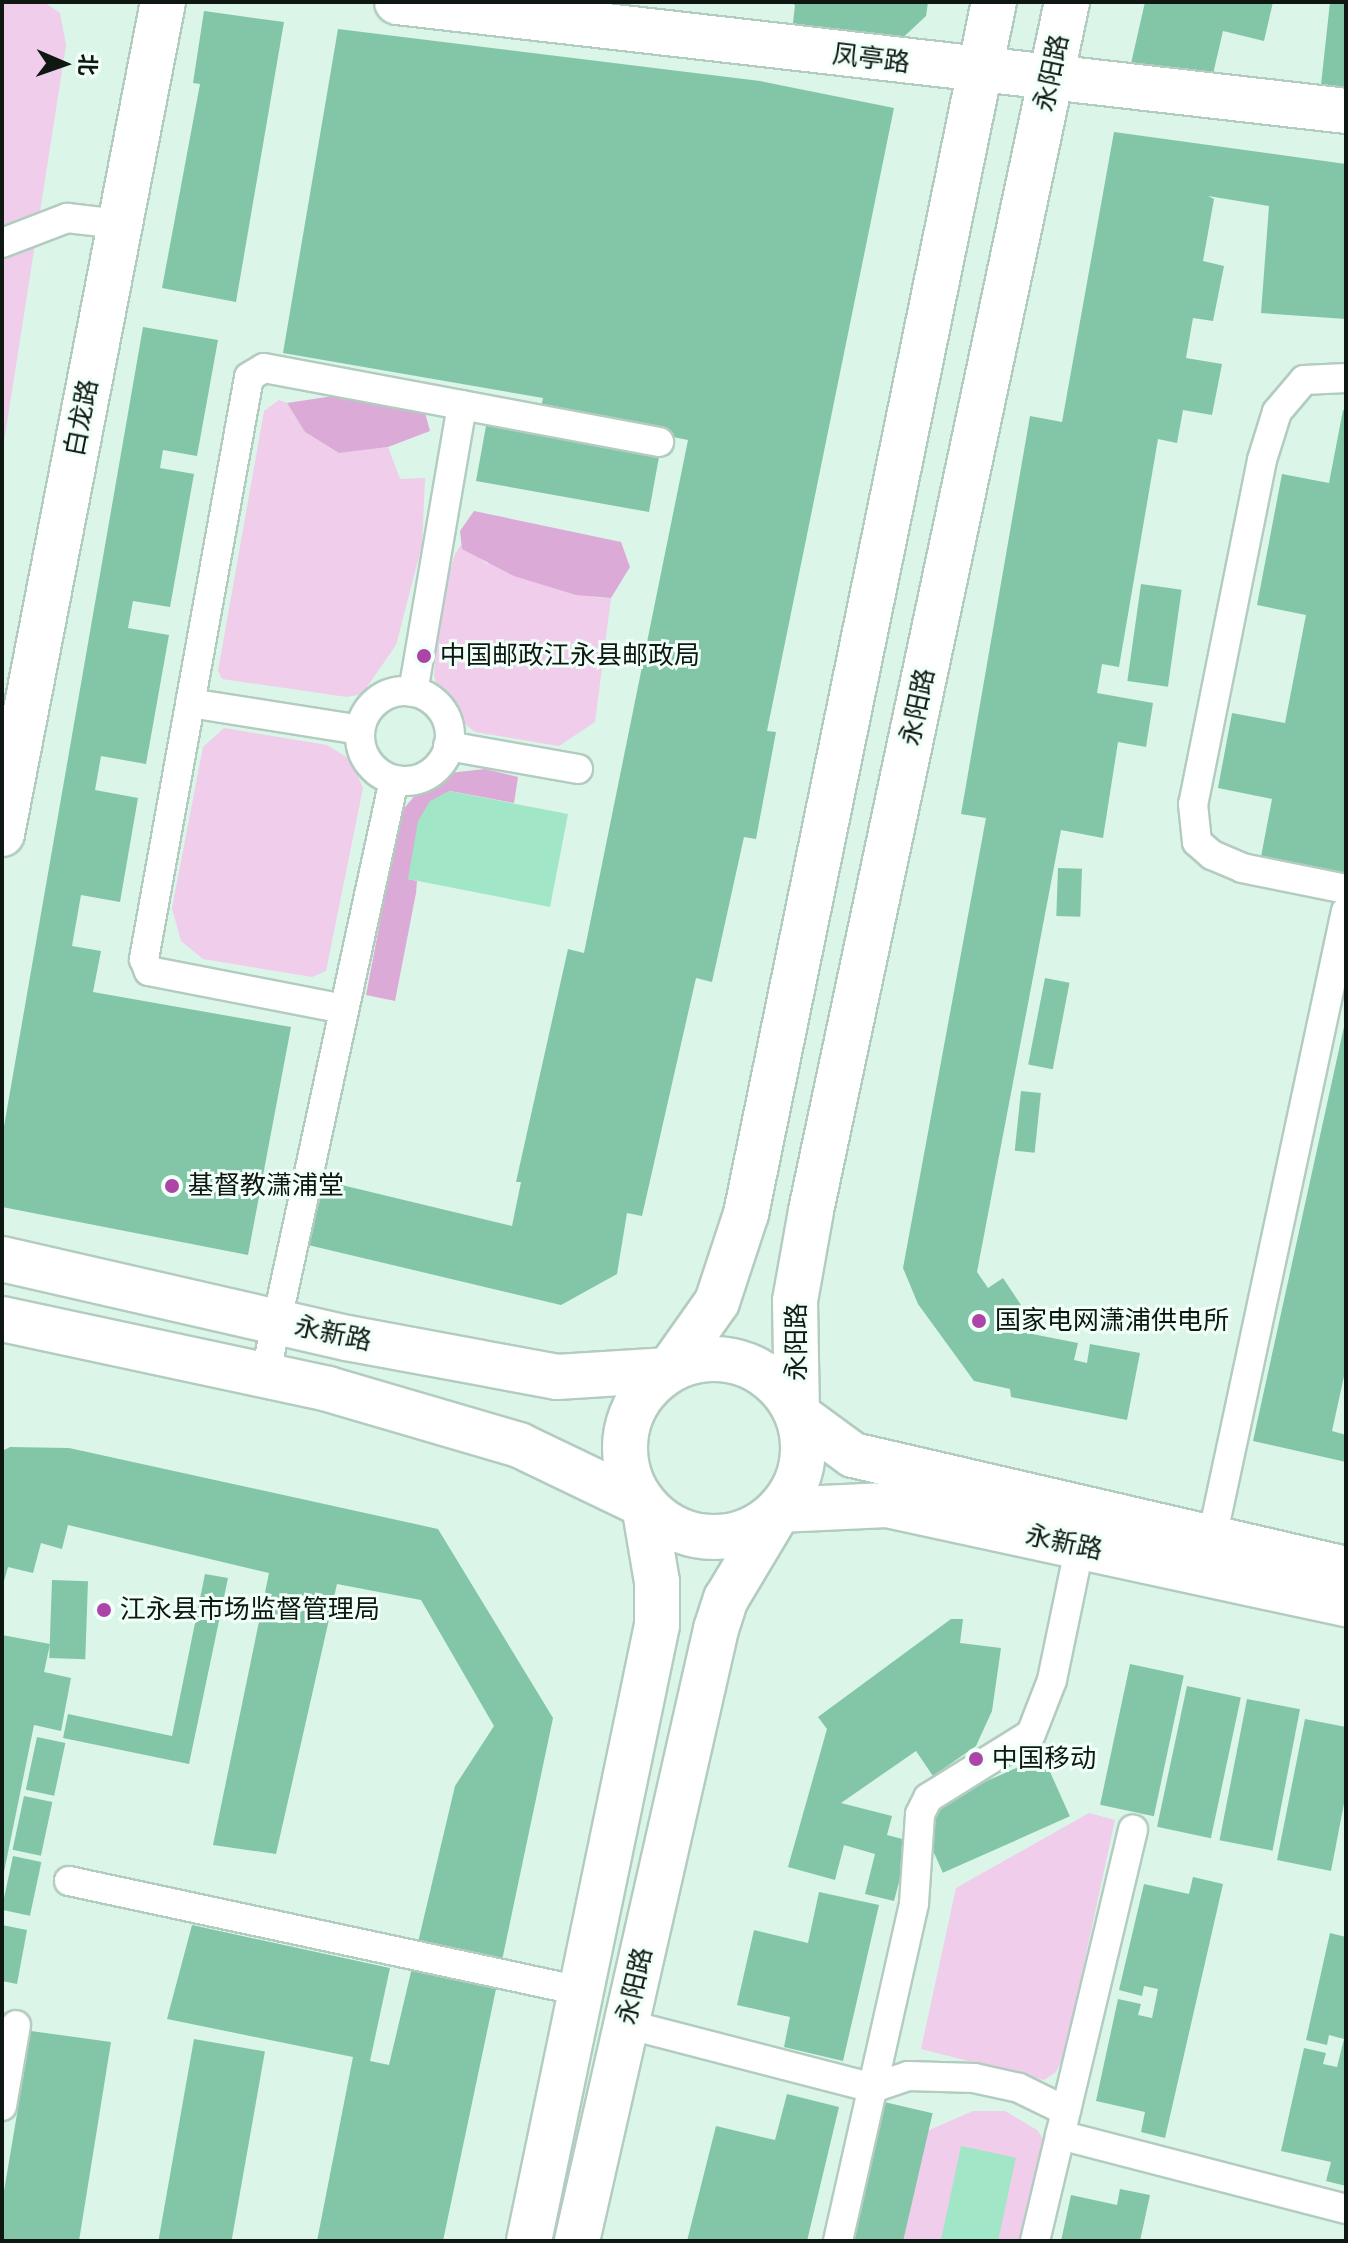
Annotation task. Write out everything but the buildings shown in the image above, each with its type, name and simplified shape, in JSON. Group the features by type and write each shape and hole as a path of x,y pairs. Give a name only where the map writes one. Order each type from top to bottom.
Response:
{"street":[{"name":"白龙路","path":"2,834 163,2"},
{"name":"凤亭路","path":"397,2 980,72 1346,111"},
{"path":"644,1505 631,1483 626,1432 649,1387 669,1370 717,1302 746,1214 994,2"},
{"name":"永阳路","path":"797,1414 795,1301 811,1211 1067,2"},
{"name":"永新路","path":"2,1259 277,1322 557,1377 669,1370"},
{"path":"2,1319 265,1376 519,1445 644,1505 663,1522 711,1538 760,1526 779,1510 803,1464 797,1414 775,1383 743,1363 705,1359 669,1370"},
{"name":"永新路","path":"797,1414 853,1455 1083,1528 1209,1556 1346,1604"},
{"name":"永阳路","path":"529,2241 657,1625 657,1582 644,1505"},
{"name":"永新路","path":"779,1510 887,1505 1083,1528"},
{"name":"永阳路","path":"577,2241 716,1629 726,1599 779,1510"},
{"name":"永新路","path":"1209,1556 1346,1569"}],"lane":[{"path":"2,243 67,218 120,224"},
{"path":"344,1009 149,971 144,959 249,377 256,369 659,442"},
{"path":"1346,378 1304,380 1277,412 1262,460 1193,804 1197,842 1212,855 1242,868 1346,889"},
{"path":"413,692 462,405"},
{"path":"398,692 413,692 438,706 446,718 448,746 432,771 419,779 394,780 366,759 360,730 373,704 398,692"},
{"path":"190,703 360,730"},
{"path":"448,746 578,769"},
{"path":"265,1376 394,780"},
{"path":"1209,1556 1346,911"},
{"path":"838,2241 914,1903 920,1814 928,1798 1031,1734 1046,1701 1083,1528"},
{"path":"1035,2241 1133,1830"},
{"path":"69,1881 581,1991"},
{"path":"626,2024 873,2088 908,2076 974,2078 1019,2088 1063,2123 1346,2209"},
{"path":"2,2106 16,2025"}],"shaded area":[{"path":"2,2 44,2 60,13 66,45 2,455"},
{"path":"340,395 424,409 430,431 388,447 339,453 305,432 287,403"},
{"path":"279,400 287,403 305,432 339,453 388,447 400,479 425,478 422,545 396,645 362,694 347,697 222,679 218,671 264,411"},
{"path":"474,511 621,542 630,567 611,598 576,595 514,576 462,549 460,531"},
{"path":"493,544 598,565 592,597 611,598 595,722 559,746 475,732 444,707 434,676 439,608 455,554 461,545 488,564"},
{"path":"224,728 327,745 351,760 363,788 326,971 312,977 203,959 181,941 172,908 203,747"},
{"path":"485,769 518,777 514,803 450,791 408,879 417,881 416,893 395,1001 366,995 401,812 417,793 449,773"},
{"path":"449,791 568,814 550,907 408,879 418,821 430,801"},
{"path":"1089,1813 1115,1820 1064,2056 1056,2072 1044,2080 921,2049 956,1888"},
{"path":"973,2111 1005,2111 1037,2130 1055,2155 1035,2241 902,2241 927,2131"},
{"path":"961,2146 1016,2158 998,2241 941,2241"}],"place":[{"name":"中国邮政江永县邮政局","path":"424,656"},
{"name":"基督教潇浦堂","path":"172,1186"},
{"name":"国家电网潇浦供电所","path":"979,1321"},
{"name":"江永县市场监督管理局","path":"104,1610"},
{"name":"中国移动","path":"976,1759"}]}
